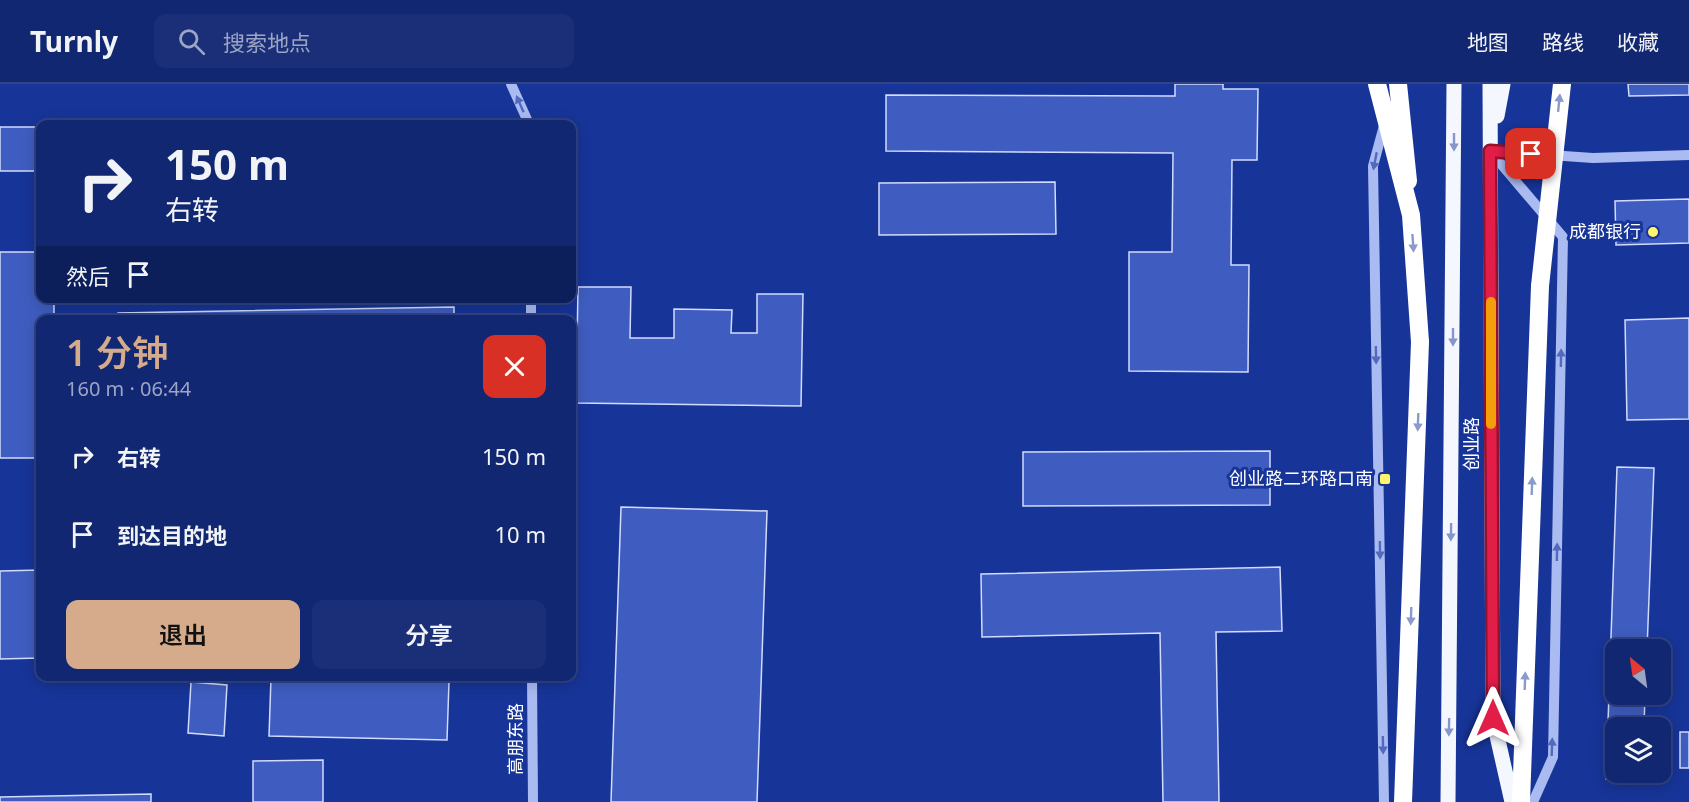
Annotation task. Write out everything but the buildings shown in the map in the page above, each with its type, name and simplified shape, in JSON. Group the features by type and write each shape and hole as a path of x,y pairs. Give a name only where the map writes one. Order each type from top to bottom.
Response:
{"highway":[{"path":"1377,84 1411,215"},
{"path":"1397,84 1411,215 1420,342 1403,802"},
{"path":"1521,802 1540,286 1562,84"}],"main road":[{"name":"创业路","path":"1448,802 1454,84"},
{"name":"创业路","path":"1490,84 1493,718 1512,802"},
{"path":"1490,151 1503,84"}],"street":[{"path":"511,84 527,120"},
{"path":"1384,802 1373,166 1397,84"},
{"path":"1490,151 1593,158 1689,155"},
{"path":"1490,151 1563,237 1552,757 1533,802"},
{"name":"高朋东路","path":"532,681 533,802"}],"slow traffic":[{"path":"1491,302 1491,424"}],"place":[{"name":"成都银行","path":"1653,232"},
{"name":"创业路二环路口南","path":"1385,479"}],"route":[{"path":"1493,718 1490,151 1531,154"}]}
